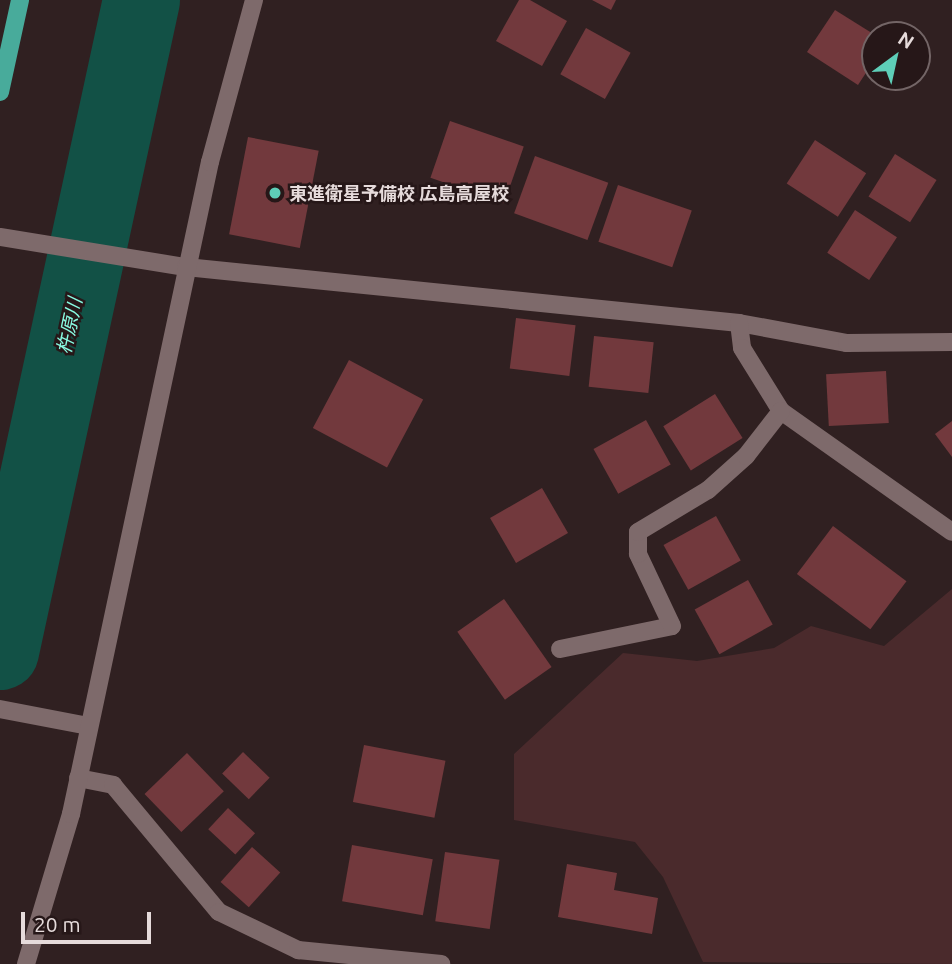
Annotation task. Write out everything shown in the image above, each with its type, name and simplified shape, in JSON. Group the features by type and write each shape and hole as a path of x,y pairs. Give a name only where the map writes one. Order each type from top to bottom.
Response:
{"main road":[{"path":"0,92 20,0"}],"street":[{"path":"26,964 78,778 186,267 254,0"},
{"path":"0,237 186,267 739,323 847,343 952,342"},
{"path":"739,323 742,348 781,411 952,532"},
{"path":"560,649 672,626 638,554 638,532 708,490 746,456 781,411"},
{"path":"0,709 88,726"},
{"path":"78,778 113,785 219,912 298,950 441,964"}],"shaded area":[{"path":"952,589 952,964 703,962 663,877 635,842 514,820 514,754 623,653 697,661 774,648 811,626 884,646"}],"building":[{"path":"519,0 530,0 567,21 542,66 496,41"},
{"path":"592,0 616,0 611,10"},
{"path":"835,10 861,26 861,80 858,85 807,52"},
{"path":"586,28 631,53 605,99 560,74"},
{"path":"450,121 524,146 504,203 430,178"},
{"name":"東進衛星予備校 広島高屋校","path":"248,137 319,151 300,248 229,234"},
{"path":"815,140 866,173 838,217 787,184"},
{"path":"895,154 937,180 910,222 869,196"},
{"path":"535,156 608,183 587,240 514,213"},
{"path":"618,185 692,210 672,267 598,242"},
{"path":"855,210 897,237 869,280 827,253"},
{"path":"516,318 576,325 569,376 510,369"},
{"path":"594,336 654,342 648,393 589,387"},
{"path":"349,360 423,399 387,467 313,428"},
{"path":"886,371 889,423 829,426 826,374"},
{"path":"715,394 743,438 691,470 663,426"},
{"path":"646,420 671,465 618,494 594,449"},
{"path":"952,421 952,457 935,434"},
{"path":"542,488 568,533 516,563 490,518"},
{"path":"716,516 741,561 688,590 664,545"},
{"path":"833,526 906,581 870,629 797,574"},
{"path":"748,580 773,625 719,654 695,610"},
{"path":"504,599 552,667 505,700 457,632"},
{"path":"364,745 445,761 434,818 353,802"},
{"path":"243,752 270,778 249,799 222,774"},
{"path":"187,753 224,791 181,832 145,794"},
{"path":"228,808 255,833 235,854 208,829"},
{"path":"352,845 433,859 423,915 342,901"},
{"path":"252,847 280,872 249,907 221,882"},
{"path":"445,852 499,860 490,929 435,921"},
{"path":"567,864 617,873 614,890 658,898 652,934 558,917"}],"waterway":[{"name":"杵原川","path":"0,651 141,0"}],"place":[{"name":"東進衛星予備校 広島高屋校","path":"275,193"}]}
